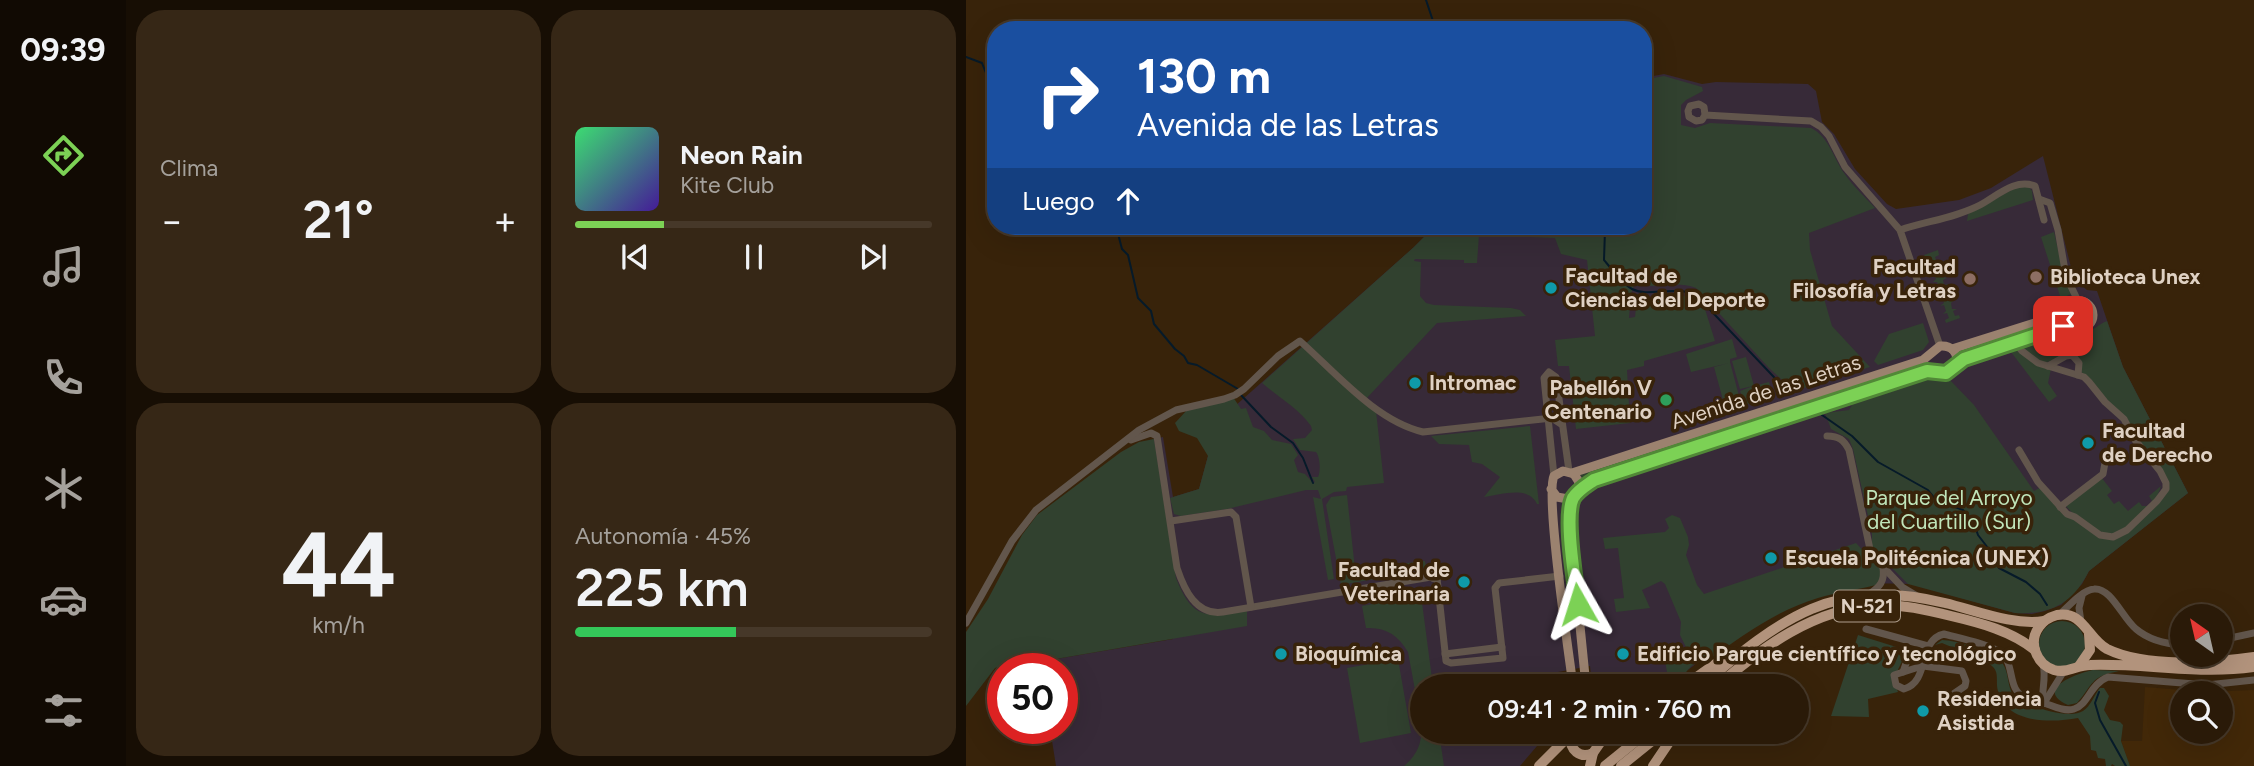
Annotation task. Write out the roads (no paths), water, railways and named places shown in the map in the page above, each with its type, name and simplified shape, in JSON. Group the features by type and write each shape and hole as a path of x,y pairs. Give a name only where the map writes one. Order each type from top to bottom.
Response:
{"highway":[{"name":"N-521","path":"1716,674 1775,627 1816,606 1869,594 1918,596 2014,620 2045,621 2058,615"},
{"name":"N-521","path":"1733,674 1768,644 1804,624 1827,615 1875,605 1926,610 1993,627 2015,636 2035,650 2043,664"},
{"path":"2058,615 2071,616 2081,622 2089,634 2108,649 2134,657 2206,662 2254,657"},
{"path":"2035,650 2035,636 2045,621"},
{"path":"1701,674 1752,638 1775,627"},
{"path":"2078,666 2090,650 2089,634"},
{"path":"2043,664 2053,670 2064,671 2078,666 2108,664 2193,671 2254,667"},
{"path":"1539,766 1562,744"},
{"path":"1571,744 1588,766"},
{"path":"1588,766 1600,744"},
{"path":"1605,766 1632,744"},
{"path":"1621,766 1648,744"},
{"path":"1653,766 1668,744"},
{"path":"1580,754 1593,753"}],"main road":[{"path":"2066,313 1952,349 1940,346 1930,355 1930,364 1936,371 1948,372 1964,359 2069,324 2083,328 2092,320 2090,306 2078,301 2070,305 2066,313 2069,324"},
{"path":"1952,349 1956,355 1956,364"},
{"name":"Avenida de las Letras","path":"1571,472 1923,360 1930,355"},
{"name":"Avenida de las Letras","path":"1576,494 1599,479 1927,371 1936,371"},
{"path":"1572,674 1551,489 1554,476 1561,471 1571,472 1579,480 1569,516 1585,674"},
{"path":"1551,489 1559,498 1566,500 1576,494"}],"street":[{"path":"1705,115 1811,121 1821,127 1829,136 1845,167 1900,230 1940,346"},
{"path":"1900,230 1945,219 2025,182 2035,186 2045,220"},
{"path":"2039,199 2050,203 2066,276 2078,301"},
{"path":"966,623 1023,525 1052,497 1139,430 1176,410 1224,399 1239,392 1278,356 1300,341 1378,411 1404,428 1423,432 1548,419 1555,419 1561,424"},
{"path":"2015,342 2038,363 2084,377 2109,407 2124,418 2135,440 2160,471 2166,489 2127,530 2113,537 2101,536 2060,507 2038,482 2020,450"},
{"path":"2048,366 2072,355 2079,363 2078,375"},
{"path":"1554,476 1544,379 1546,373 1551,372 1556,377 1561,424 1571,472"},
{"path":"1837,388 1841,400"},
{"path":"1124,443 1146,435 1157,436 1177,568 1188,596 1207,611 1216,613 1433,576 1446,660 1451,663 1503,658 1495,588 1499,583 1560,576"},
{"path":"1828,436 1836,436 1845,442 1849,450 1871,554 1902,587 1918,596"},
{"path":"2060,507 2103,474 2106,457"},
{"path":"1171,521 1231,512 1236,517 1251,607"},
{"path":"1869,594 1883,581 1883,567"},
{"path":"2058,615 2082,594 2101,589 2107,592 2122,616 2136,629 2170,644"},
{"path":"2081,622 2079,608 2082,594"},
{"path":"1866,629 1928,646"},
{"path":"2233,637 2254,633"},
{"path":"1923,663 1919,667 1894,675 1896,685 1904,689 1916,681 1923,663 1928,646 1938,635 1944,634 2000,652 2010,666 2015,688 2026,698 2068,710 2078,708 2091,689 2108,677 2207,685 2254,680"},
{"path":"1445,654 1502,648"},
{"path":"1903,672 1910,652"},
{"path":"1923,663 1962,671 1965,686 1949,697"},
{"path":"2043,664 2046,677 2042,691 2044,703"},
{"path":"2044,703 2064,671"},
{"path":"2053,688 2057,701 2068,710"},
{"path":"2026,698 2042,691"}],"waterway":[{"path":"1426,0 1433,21"},
{"path":"966,57 982,63 987,74"},
{"path":"1118,235 1122,249 1128,255 1138,298 1151,311 1154,324 1188,363 1197,365 1238,389"},
{"path":"1605,235 1604,260 1624,283 1639,291 1680,291 1697,296 1789,393"},
{"path":"1240,394 1271,427 1293,443 1303,458 1313,483"},
{"path":"1822,415 1852,436 1878,462 1928,490 1936,500 1963,510 1974,523 1978,535 1999,568 2026,582 2040,594 2047,605"},
{"path":"2099,692 2095,703 2100,720 2126,766"}],"place":[{"name":"Biblioteca Unex","path":"2036,277"},
{"name":"Facultad Filosofía y Letras","path":"1970,279"},
{"name":"Facultad de Ciencias del Deporte","path":"1551,288"},
{"name":"Intromac","path":"1415,383"},
{"name":"Pabellón V Centenario","path":"1666,400"},
{"name":"Facultad de Derecho","path":"2088,443"},
{"name":"Escuela Politécnica (UNEX)","path":"1771,558"},
{"name":"Facultad de Veterinaria","path":"1464,582"},
{"name":"Bioquímica","path":"1281,654"},
{"name":"Edificio Parque científico y tecnológico","path":"1623,654"},
{"name":"Residencia Asistida","path":"1923,711"}],"park label":[{"name":"Parque del Arroyo del Cuartillo (Sur)","path":"1949,510"}]}
